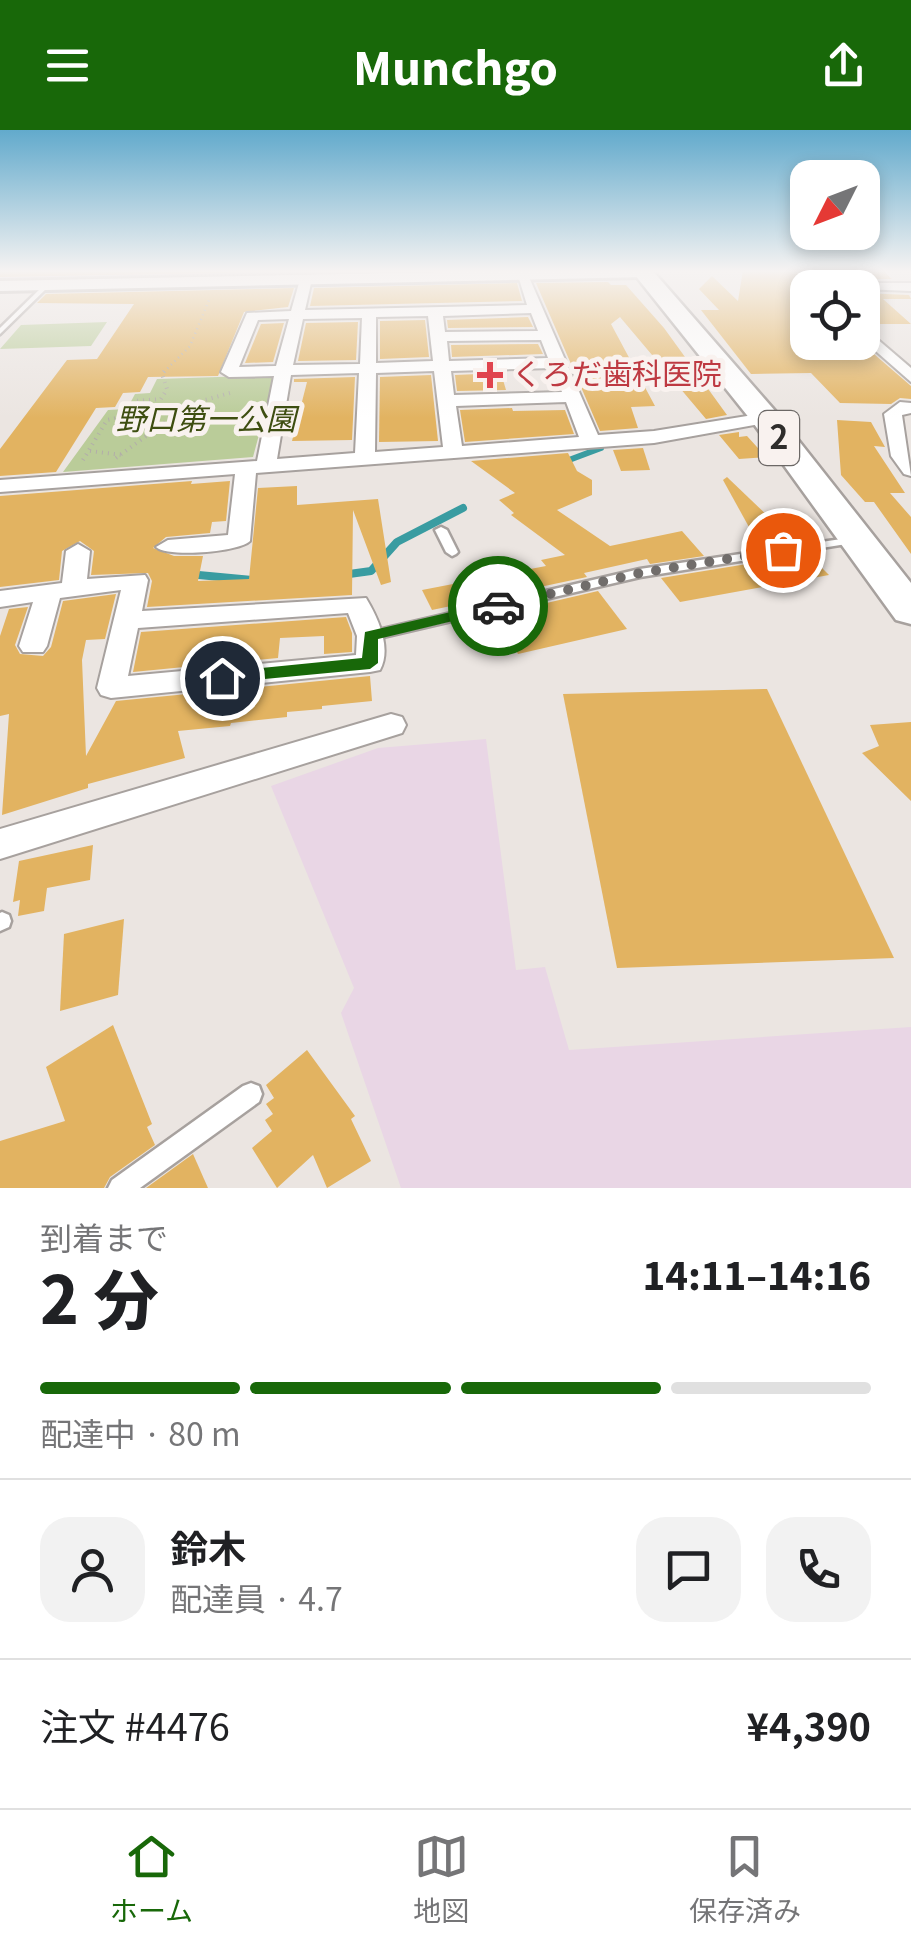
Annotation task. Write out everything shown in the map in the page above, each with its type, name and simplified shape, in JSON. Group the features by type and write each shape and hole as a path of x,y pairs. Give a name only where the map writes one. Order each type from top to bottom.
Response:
{"highway":[{"name":"2","path":"682,319 764,418 911,611"}],"street":[{"path":"251,319 229,372 557,364"},
{"path":"168,545 239,540 295,319"},
{"path":"365,460 369,319"},
{"path":"436,319 453,453"},
{"path":"540,319 591,442"},
{"path":"438,337 546,334"},
{"path":"880,347 909,374"},
{"path":"447,401 571,397"},
{"path":"911,408 900,408 893,414 900,456 911,470"},
{"path":"0,486 654,437 764,418"},
{"path":"34,646 78,552"},
{"path":"0,598 136,580 126,620 111,688 370,663 370,636 356,604 126,620"},
{"path":"0,844 391,725"}],"lane":[{"path":"441,530 452,552"},
{"path":"370,636 640,573 855,540"},
{"path":"120,1188 252,1094"}],"path":[{"path":"86,466 84,460 107,420 120,416 134,401 161,399 167,389 162,374 185,353 199,319"},
{"path":"107,463 145,440 190,404 217,394 242,392 250,372"}],"shaded area":[{"path":"486,739 516,970 545,967 569,1050 911,1027 911,1188 401,1188 341,1013 354,988 271,786 378,748"}],"green space":[{"path":"107,322 91,346 0,349 21,325"},
{"name":"野口第一公園","path":"275,375 253,457 63,472 108,410 127,409 135,394 150,393 157,379"}],"building":[{"path":"124,319 241,319 218,376 148,377 140,392 123,393 115,407 96,408 56,472 0,476 0,449 67,360 97,359"},
{"path":"529,319 533,327 448,328 447,320"},
{"path":"552,319 617,319 611,324 655,406 631,407 638,428 600,431"},
{"path":"622,319 656,319 664,328 727,415 706,419"},
{"path":"708,319 790,319 790,360 880,359 911,386 911,399 900,398 891,404 840,403 811,373 751,374"},
{"path":"880,319 906,319 911,324 880,324"},
{"path":"425,320 429,357 380,359 380,321"},
{"path":"358,322 356,360 298,361 306,323"},
{"path":"284,323 273,362 245,363 261,324"},
{"path":"538,344 543,354 452,357 451,345"},
{"path":"501,373 506,390 457,391 455,375"},
{"path":"431,375 438,441 379,442 380,377"},
{"path":"355,377 352,440 292,441 307,382 294,379"},
{"path":"460,410 565,410 574,434 465,442"},
{"path":"837,420 871,422 885,447 874,446 905,493 890,493 911,517 911,554 874,502 865,502 841,475"},
{"path":"739,432 739,437 747,436 766,457 739,459 719,435"},
{"path":"643,448 650,470 621,471 613,450"},
{"path":"568,453 577,471 592,480 592,495 557,510 610,546 682,531 704,556 650,564 647,559 584,573 587,577 432,610 422,590 546,566 541,560 565,555 511,515 514,513 499,500 515,493 471,461"},
{"path":"727,477 795,542 760,547 723,480"},
{"path":"192,481 191,484 230,481 226,521 212,522 210,533 166,537 153,548 174,556 203,556 198,581 249,579 258,488 297,486 297,505 378,499 391,582 381,585 353,510 352,595 147,607 152,581 148,573 91,575 94,551 80,541 62,551 59,580 0,587 0,496"},
{"path":"808,554 829,575 680,602 661,578"},
{"path":"598,591 627,629 518,654 495,615"},
{"path":"116,594 105,639 86,640 82,660 86,756 116,701 370,676 372,701 287,712 287,717 230,726 178,731 185,758 88,784 88,788 2,815 9,714 0,716 0,636 9,609 28,607 15,645 20,654 43,656 51,647 63,601"},
{"path":"346,617 352,633 352,652 324,654 324,636 280,638 278,658 133,672 141,632"},
{"path":"767,689 894,958 617,968 563,694"},
{"path":"911,722 911,801 862,753 879,746 870,725"},
{"path":"93,845 90,880 47,888 44,911 18,916 20,900 13,902 19,861"},
{"path":"124,919 118,995 60,1011 64,934"},
{"path":"113,1025 152,1124 147,1127 155,1145 110,1177 104,1188 0,1188 0,1141 65,1121 46,1067"},
{"path":"307,1050 355,1116 351,1119 371,1161 327,1188 313,1155 277,1188 252,1148 272,1131 265,1120 273,1114 266,1104 274,1098 266,1085"},
{"path":"193,1154 208,1188 146,1188"}],"waterway":[{"path":"561,463 601,448"},
{"path":"342,575 371,571 397,542 463,508"},
{"path":"188,574 252,580"}],"way so far":[{"path":"498,606 640,573 783,550"}],"place":[{"name":"くろだ歯科医院","path":"490,375"}],"route":[{"path":"222,678 370,663 370,636 498,606"}]}
